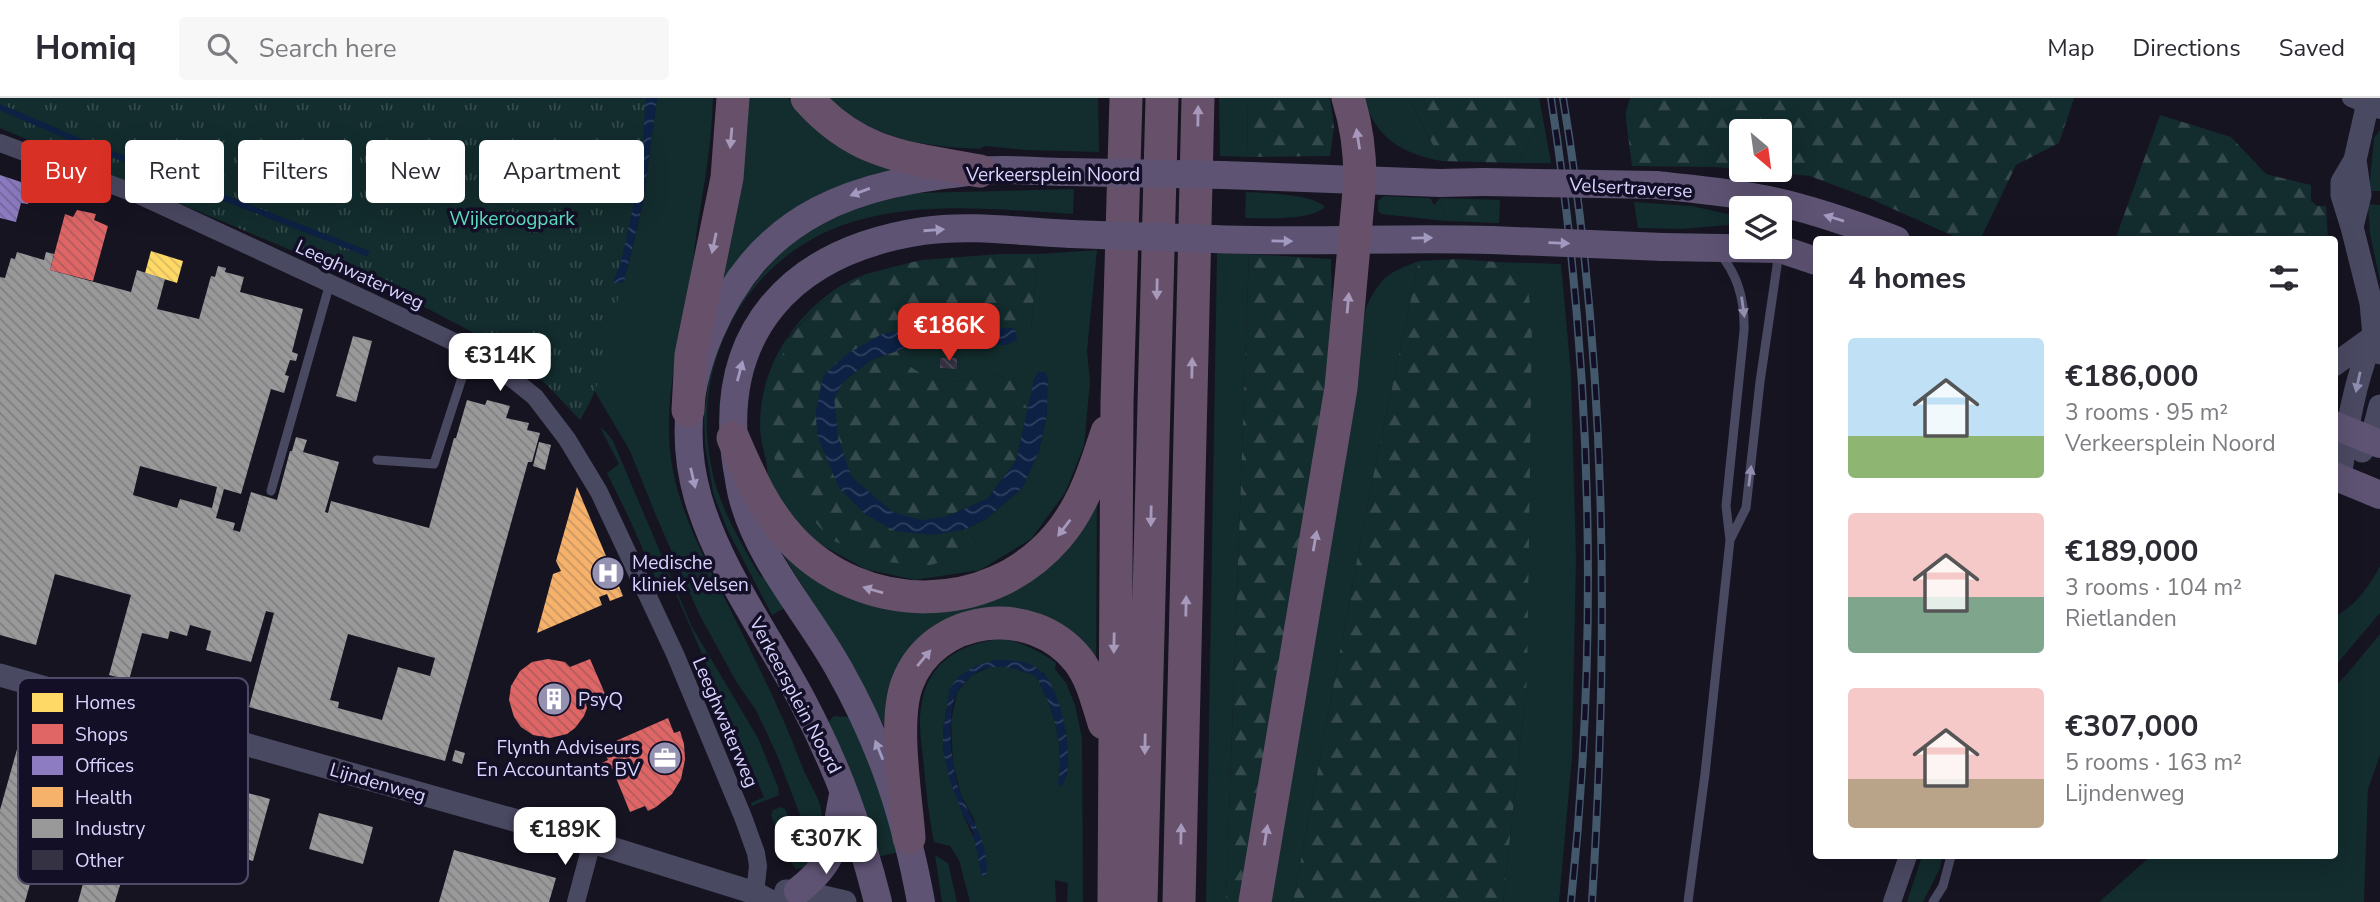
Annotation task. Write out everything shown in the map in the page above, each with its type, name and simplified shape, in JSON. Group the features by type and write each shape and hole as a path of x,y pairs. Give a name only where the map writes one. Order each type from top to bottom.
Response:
{"highway":[{"path":"688,410 691,355 727,178 733,98"},
{"path":"807,98 828,120 871,148 908,159 980,171"},
{"path":"1114,902 1117,403 1126,98"},
{"path":"1141,902 1161,98"},
{"path":"1179,902 1198,98"},
{"path":"1255,902 1341,388 1360,180 1360,150 1355,118 1348,98"},
{"path":"733,439 758,496 781,528 820,564 858,585 896,596 932,597 964,593 1002,579 1034,559 1057,538 1087,490 1117,403"},
{"path":"909,838 901,703 920,660 936,644 956,631 980,624 1002,622 1026,625 1049,635 1067,649 1090,678 1114,756"}],"main road":[{"name":"Verkeersplein Noord","path":"877,902 860,836 834,761 729,569 709,526 691,469 687,438 688,410 699,358 719,312 747,269 777,239 818,210 861,192 904,181 980,171 1360,180"},
{"name":"Velsertraverse","path":"1360,180 1656,185 1741,196"},
{"name":"Velsertraverse","path":"1792,209 1835,218 1885,236"},
{"path":"921,902 909,838 887,772 859,706 838,666 761,545 743,499 733,439 733,403 748,344 763,317 776,301 816,267 841,253 867,244 924,231 958,229 1284,242 1437,238 1729,247"},
{"path":"1792,252 1813,260"},
{"path":"2338,477 2380,495"},
{"path":"775,895 822,869 836,840 844,789"}],"street":[{"path":"2358,435 2363,360 2377,344 2371,303 2353,227 2345,209 2342,186 2356,160 2367,102"},
{"name":"Leeghwaterweg","path":"0,143 139,195 330,283 471,350 535,397 567,439 599,492 675,654 743,817 758,866 775,895"},
{"path":"2338,363 2377,344"},
{"path":"2338,475 2358,435 2380,406"},
{"name":"Lijndenweg","path":"0,675 18,680"},
{"name":"Lijndenweg","path":"248,745 775,895 845,902"},
{"path":"576,902 592,842"},
{"path":"1892,902 1907,859"}],"lane":[{"path":"1688,902 1705,774 1730,540 1727,506 1745,311 1740,288 1730,266 1714,247"},
{"path":"1730,540 1746,508 1760,382 1778,259"},
{"path":"271,491 330,283"},
{"path":"377,460 435,464 471,350"},
{"path":"1933,902 1943,886 1950,859"}],"green space":[{"name":"Wijkeroogpark","path":"0,98 650,98 644,156 644,140 479,140 479,203 635,203 605,361 590,402 580,420 510,352 419,304 179,203 224,203 224,140 125,140 125,181 111,175 111,140 29,140 0,128"},
{"path":"657,98 713,98 707,164 673,374 670,449 681,501 697,542 768,686 819,802 823,828 817,850 812,846 777,755 756,710 737,683 699,614 630,451 594,390 592,304 627,271 644,195"},
{"path":"745,98 788,98 801,115 894,167 888,178 857,186 712,307"},
{"path":"826,98 1098,98 1099,152 985,146 979,149 915,142 880,132"},
{"path":"1219,98 1247,98 1248,157 1220,156"},
{"path":"1247,98 1330,98 1334,127 1330,156 1248,157"},
{"path":"1363,98 1409,98 1441,161 1414,154 1392,142 1375,124"},
{"path":"1409,98 1539,98 1542,113 1519,163 1441,161"},
{"path":"1630,98 1662,98 1652,114 1626,120"},
{"path":"1662,98 2074,98 2059,143 2016,165 1982,236 1953,236 1871,199 1810,176 1792,174 1792,119 1729,119 1729,168 1632,166 1626,120 1652,114"},
{"path":"1542,113 1551,163 1519,163"},
{"path":"2160,115 2231,137 2266,174 2311,185 2311,201 2317,206 2326,206 2328,236 2116,236"},
{"path":"2380,130 2380,191 2369,191 2374,138"},
{"path":"1074,189 1073,214 934,209 879,215 852,222 815,237 783,259 756,285 735,316 719,350 710,387 707,426 714,480 724,508 760,576 765,578 785,608 772,615 727,529 713,493 705,444 704,415 713,358 738,304 775,258 797,239 824,220 850,209 916,193"},
{"path":"1246,192 1310,199 1325,207 1299,217 1245,218"},
{"path":"1384,196 1428,198 1434,205 1440,198 1446,221 1381,214 1378,211 1378,201"},
{"path":"1440,198 1500,200 1499,223 1446,221"},
{"path":"1634,202 1692,206 1729,214 1729,225 1682,229 1638,228"},
{"path":"2368,204 2380,205 2380,280 2370,234"},
{"path":"1097,250 1087,351 1090,382 1084,446 1065,493 1031,539 980,570 915,580 865,569 809,538 767,483 760,433 761,404 766,384 772,365 787,338 982,552 966,529 986,519 1022,488 1039,451 1047,413 1034,380 1028,410 1015,382 991,375 960,381 933,378 908,365 897,351 936,345 1006,345 1016,331 1012,328 1031,328 1038,254"},
{"path":"1217,253 1249,254 1226,902 1206,902"},
{"path":"1038,254 1031,328 912,328 823,376 816,411 817,435 839,488 865,514 934,535 966,529 982,552 926,566 878,561 830,539 782,484 769,439 771,392 788,338 820,304 866,274 921,260"},
{"path":"1249,254 1331,259 1332,304 1325,392 1239,902 1226,902"},
{"path":"1458,259 1497,262 1526,277 1532,317 1527,682 1503,902 1293,902 1370,491 1419,261"},
{"path":"1419,261 1370,491 1293,902 1271,902 1366,307 1386,277"},
{"path":"1497,262 1561,264 1571,374 1576,558 1572,758 1559,902 1503,902 1527,682 1526,277"},
{"path":"866,274 820,304 788,337 820,300 840,286"},
{"path":"897,351 908,365 933,378 960,381 991,375 1015,382 1028,410 1023,434 1016,461 987,499 948,516 922,520 892,512 851,476 838,437 834,398 844,381 871,360"},
{"path":"600,427 613,441 692,627 758,738 779,795 752,806 751,803 764,797 673,587 661,591 607,473 619,464"},
{"path":"1097,501 1096,670 1083,644 949,626 888,733 838,643 777,545 948,600"},
{"path":"2380,566 2380,613 2338,662 2338,614 2349,607 2372,581"},
{"path":"2380,634 2380,755 2368,789 2364,902 2099,902 2148,859 2338,859 2338,683"},
{"path":"1006,639 1020,643 1056,663 1055,669 1066,683 1075,705 1082,738 1083,902 1067,902 1068,883 1055,880 1056,902 970,902 959,860 950,846 934,842 920,729 925,691 931,677 950,656 975,644","holes":["996,660 1044,673 1066,731 1067,775 1058,783 1059,742 1053,715 1036,676 1010,667 992,666 972,675 957,692 951,722 953,764 961,795 975,821 974,838 963,815 943,731 950,688"]},
{"path":"834,716 849,717 874,774 899,852 877,857 828,722"},
{"path":"781,807 785,809 803,853 811,859 804,867 796,869 787,857 771,815 773,810"},
{"path":"935,855 948,863 957,902 942,902"},
{"path":"1921,859 1942,859 1940,868 1923,902 1907,902"}],"water":[{"path":"646,98 657,98 644,195 644,140"},
{"path":"634,203 643,203 624,282 615,284 614,280 621,262"},
{"path":"912,328 1012,328 1016,331 1017,340 1006,345 905,348 871,360 844,381 834,398 838,437 851,476 892,512 922,520 948,516 987,499 1016,461 1034,379 1038,372 1045,372 1048,377 1047,413 1039,451 1022,488 986,519 966,529 934,535 895,531 865,514 839,488 817,435 816,411 823,376 847,354 882,334"},
{"path":"996,660 1026,663 1042,672 1049,681 1061,710 1068,763 1061,787 1058,783 1060,755 1056,728 1048,701 1036,676 1009,668 991,667 974,674 958,690 951,717 952,759 961,795 986,855 986,877 982,876 972,829 963,815 950,781 943,751 943,731 950,688 959,676 975,666"}],"building: Homes":[{"path":"151,251 183,261 177,283 145,273"}],"building: Shops":[{"path":"77,210 96,214 94,220 108,226 93,281 50,270 65,214 73,217"},
{"name":"PsyQ","path":"548,659 565,662 570,667 590,659 606,696 586,704 584,716 567,734 550,738 533,735 521,727 514,717 509,700 511,686 520,671 532,662"},
{"path":"668,718 674,733 680,731 684,744 685,760 681,779 672,794 656,807 648,811 645,806 630,812 612,768 606,771 601,768 602,763 608,760 602,747"}],"building: Offices":[{"path":"0,175 21,182 21,203 16,222 0,218"}],"building: Health":[{"path":"577,487 614,575 613,581 616,579 623,596 610,601 607,594 599,597 602,605 537,633 553,574 561,571 556,561"}],"building: Industry":[{"path":"17,252 44,260 46,252 54,254 50,270 131,292 137,270 165,279 157,309 199,319 211,276 215,277 218,266 226,268 225,272 244,277 240,292 303,309 292,352 298,354 296,361 290,360 285,375 289,376 284,393 271,389 241,494 224,489 216,518 235,523 233,530 240,532 251,492 277,500 296,437 307,440 303,452 339,462 325,512 328,513 331,501 429,528 467,400 485,405 487,400 510,406 506,418 529,423 527,430 540,433 532,462 528,462 445,761 249,707 274,613 266,611 251,662 206,650 211,631 190,625 187,636 170,631 168,639 142,633 130,678 121,678 109,675 131,595 55,574 36,645 0,635 0,277 5,278 11,258 15,259","holes":["140,466 217,487 212,508 180,499 177,508 133,495","348,634 435,658 430,676 398,667 382,720 338,708 339,702 330,700"]},
{"path":"353,336 372,341 356,402 336,396"},
{"path":"539,442 551,445 545,470 533,466"},
{"path":"18,746 18,884 30,884 25,902 0,902 0,810"},
{"path":"455,750 465,753 462,764 452,761"},
{"path":"248,793 270,799 253,861 248,860"},
{"path":"319,813 373,827 363,864 309,849"},
{"path":"454,850 556,878 549,902 439,902"},
{"path":"83,884 120,884 115,902 78,902"}],"building: Other":[{"path":"940,358 957,358 957,369 940,368"}],"waterway":[{"path":"0,107 86,144 366,253"}],"railway":[{"path":"1551,98 1575,298 1587,499 1585,701 1571,902"},
{"path":"1563,98 1578,198 1588,298 1600,499 1601,701 1592,902"}],"place":[{"name":"Medische kliniek Velsen","path":"608,573"},
{"name":"PsyQ","path":"554,699"},
{"name":"Flynth Adviseurs En Accountants BV","path":"665,758"}]}
